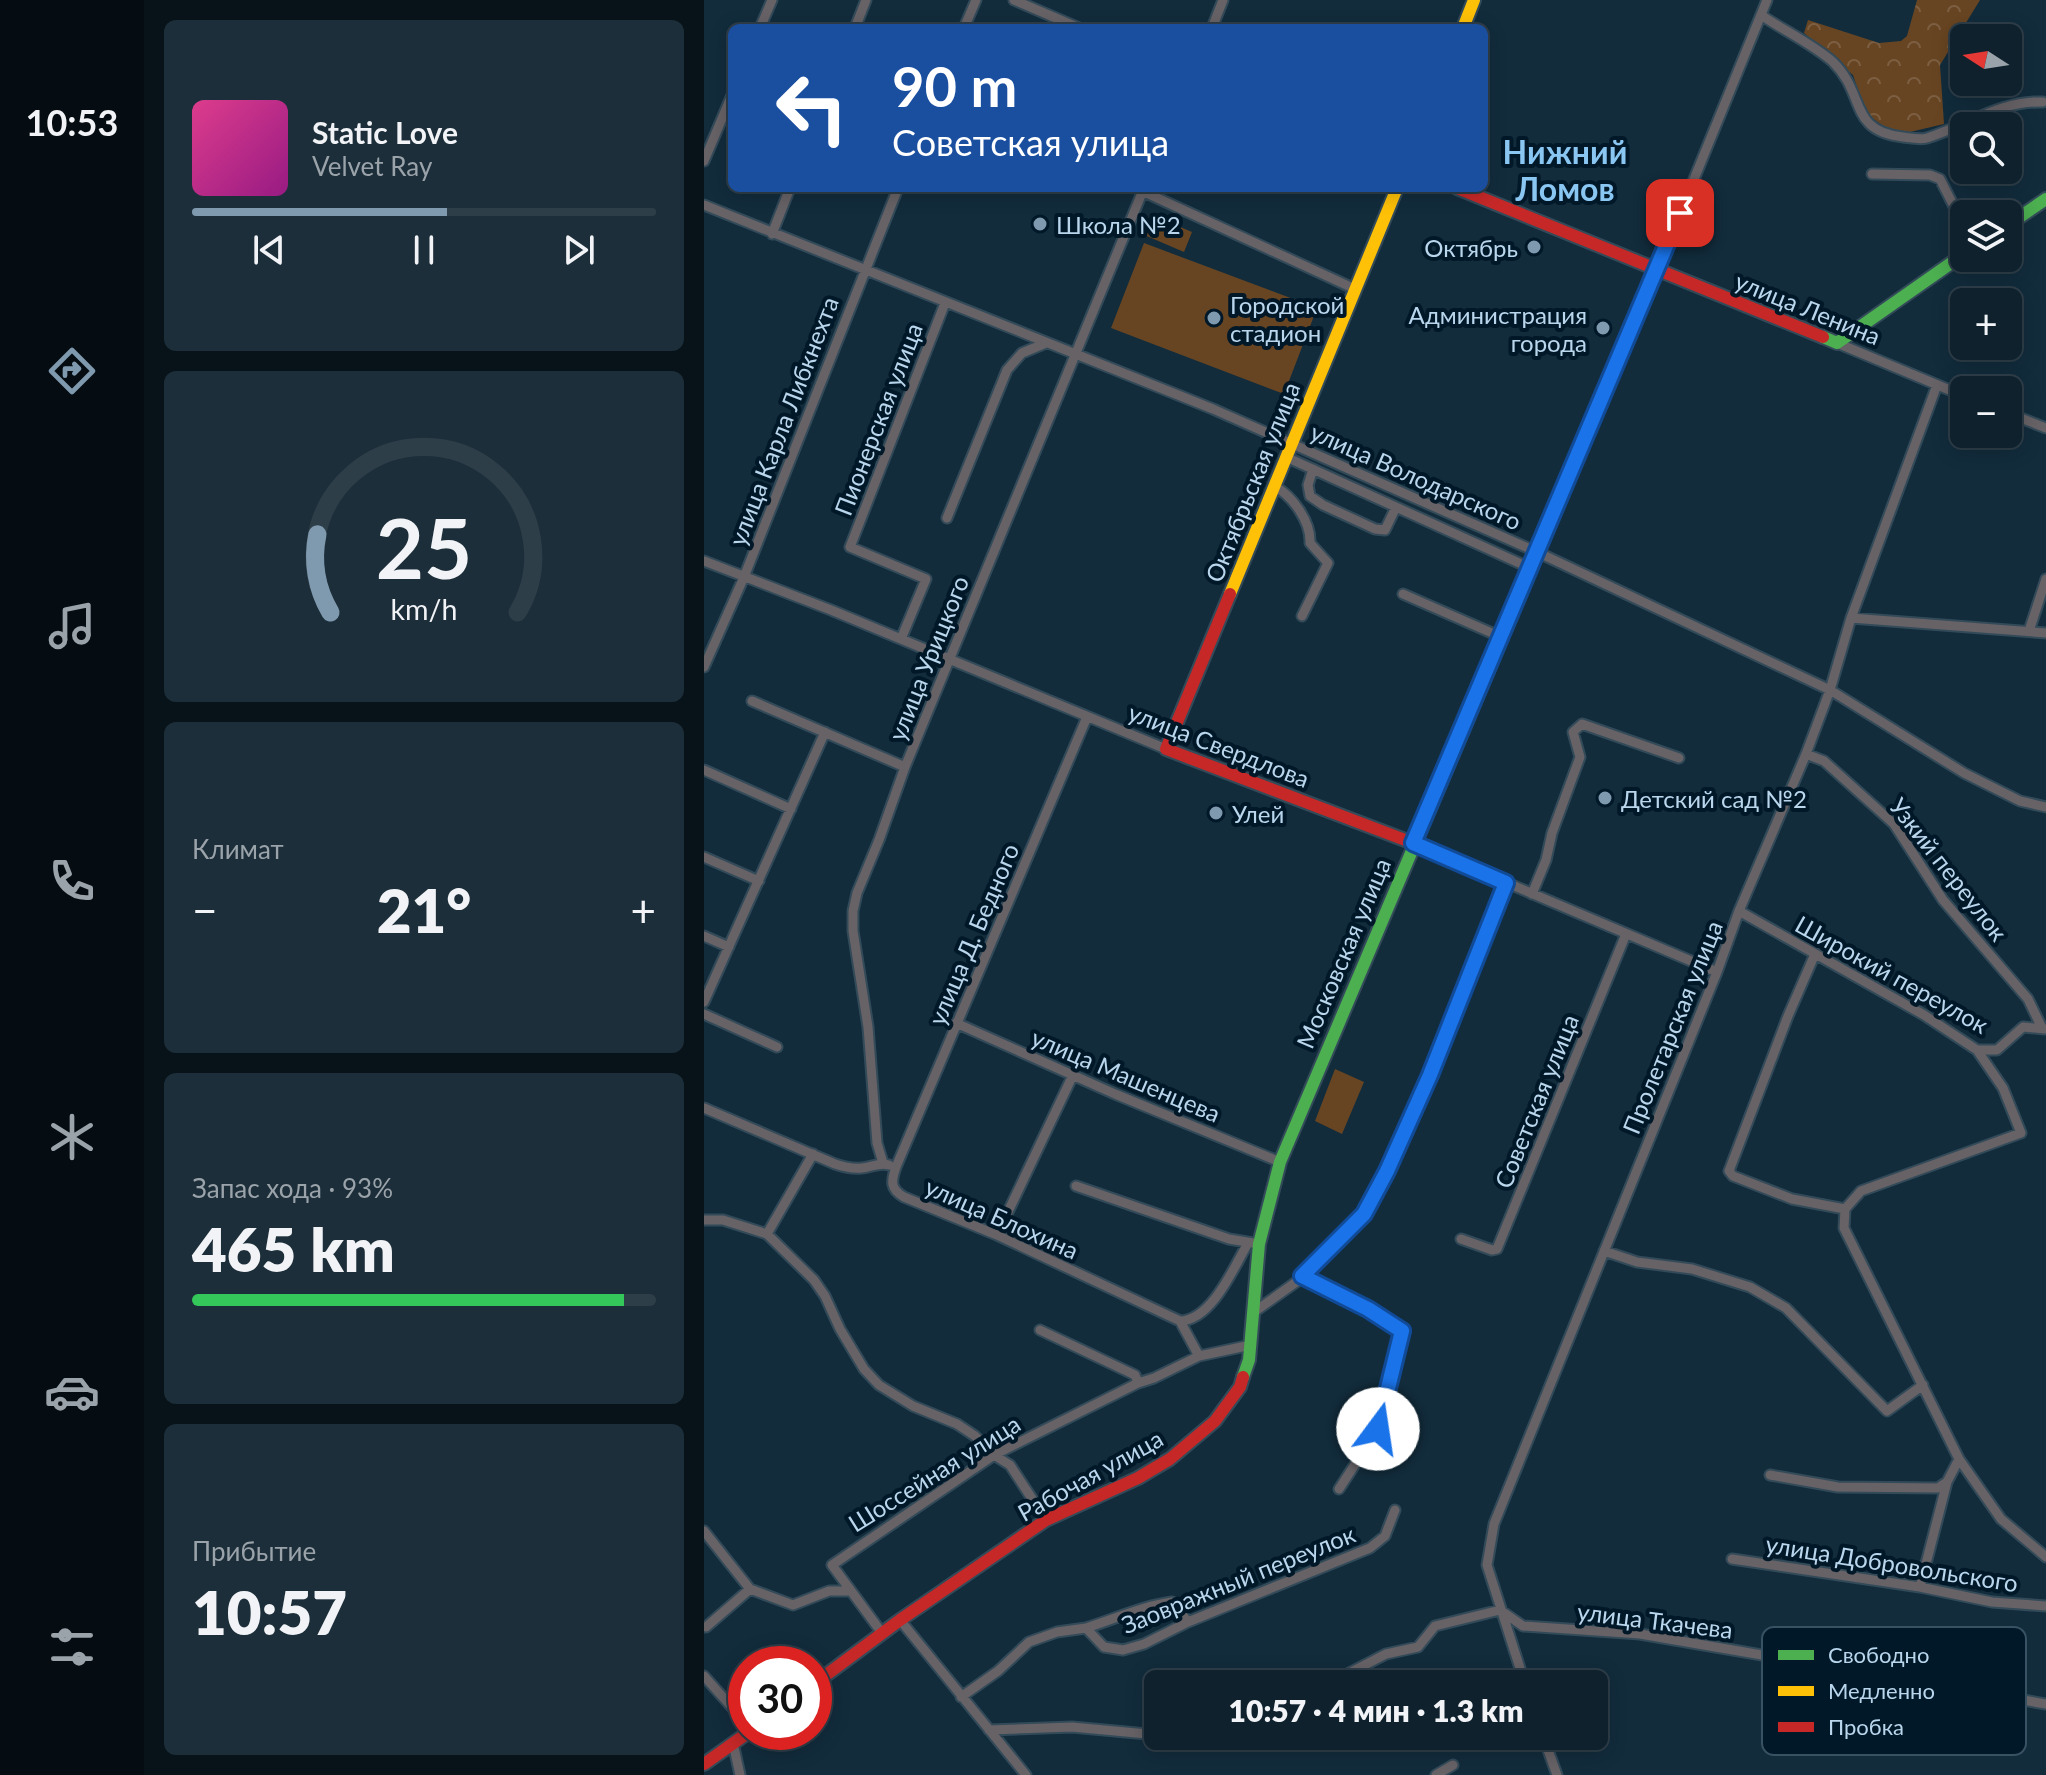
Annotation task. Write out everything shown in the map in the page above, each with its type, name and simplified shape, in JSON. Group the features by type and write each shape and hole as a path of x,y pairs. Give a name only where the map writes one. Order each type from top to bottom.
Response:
{"main road":[{"path":"1465,24 1474,0"},
{"name":"Октябрьская улица","path":"1166,749 1395,192"},
{"name":"улица Ленина","path":"1467,192 1837,343"},
{"path":"2022,215 2046,199"},
{"path":"1837,343 1950,264"},
{"name":"Московская улица","path":"1254,1312 1253,1243 1280,1162 1657,270"},
{"name":"улица Свердлова","path":"1166,749 1413,843"},
{"name":"Рабочая улица","path":"900,1620 1046,1520 1138,1478 1193,1441 1215,1421 1240,1387 1251,1345 1254,1312"},
{"path":"832,1670 900,1620"},
{"path":"704,1764 728,1747"}],"street":[{"path":"762,24 772,0"},
{"path":"857,24 866,0"},
{"path":"966,24 976,0"},
{"path":"1014,0 1070,24"},
{"path":"1214,24 1223,0"},
{"name":"Московская улица","path":"1657,270 1767,0"},
{"path":"1761,15 1833,63 1853,89 1865,122 1886,135 1925,139 1971,118 2027,101 2045,101"},
{"path":"704,161 728,104"},
{"path":"1872,174 1930,175 1940,179 1951,200"},
{"path":"772,234 788,192"},
{"name":"улица Карла Либкнехта","path":"704,667 744,577 896,192"},
{"name":"улица Урицкого","path":"883,1163 877,1143 868,1027 853,931 857,893 905,767 1142,192"},
{"path":"1147,192 1355,289"},
{"name":"улица Володарского","path":"704,205 1292,443 1537,552 1830,690 1964,773 2020,801 2046,807"},
{"name":"Пионерская улица","path":"901,639 926,579 850,547 945,303"},
{"path":"947,518 1007,370 1022,353 1046,343"},
{"name":"улица Ленина","path":"1837,343 1950,390"},
{"name":"Пролетарская улица","path":"1520,1670 1487,1565 1494,1524 1739,911 1806,754 1830,690 1851,618 1937,385"},
{"path":"2022,419 2046,428"},
{"path":"1286,457 1530,568"},
{"path":"1313,469 1308,485 1310,496 1375,529 1385,530 1396,507"},
{"path":"1274,486 1288,493 1311,531 1310,543 1328,563 1302,616"},
{"name":"улица Свердлова","path":"704,561 1166,749"},
{"path":"2029,631 2046,579"},
{"path":"1403,594 1501,637"},
{"path":"1851,618 2046,633"},
{"path":"752,701 905,767"},
{"name":"улица Д. Бедного","path":"896,1167 1087,717"},
{"path":"1532,894 1580,757 1573,732 1582,724 1679,758"},
{"path":"704,1002 825,732"},
{"name":"Узкий переулок","path":"1806,754 1824,761 1894,824 1943,900 2028,999 2044,1028"},
{"path":"704,770 791,809"},
{"name":"улица Свердлова","path":"1413,843 1717,972"},
{"path":"704,857 759,881"},
{"path":"1254,1312 1302,1276 1364,1214 1430,1075 1506,883"},
{"name":"Широкий переулок","path":"1739,911 1924,1015 1977,1050 1997,1050 2023,1027 2044,1028"},
{"name":"Советская улица","path":"1461,1239 1497,1249 1626,934"},
{"path":"704,936 729,947"},
{"path":"1815,954 1729,1171 1733,1176 1792,1199 1845,1209"},
{"path":"704,1014 777,1047"},
{"name":"улица Машенцева","path":"956,1023 1280,1162"},
{"path":"1977,1050 2003,1088 2021,1133 1861,1191 1845,1209 1844,1228 1959,1459 2001,1519 2046,1557"},
{"path":"997,1235 1073,1075"},
{"name":"улица Блохина","path":"704,1108 849,1168 883,1163 896,1167 892,1179 895,1192 997,1235 1180,1321"},
{"path":"767,1234 813,1154"},
{"path":"1076,1186 1229,1239 1253,1243 1217,1297 1194,1318 1180,1321 1199,1356"},
{"path":"704,1220 723,1220 767,1234 820,1288 864,1369 879,1385 913,1406 957,1424 975,1436 994,1455 1010,1465 1046,1520"},
{"path":"1604,1251 1637,1262 1692,1269 1750,1287 1786,1308 1887,1411 1923,1385"},
{"path":"1302,1276 1376,1313 1402,1331 1378,1429 1339,1489"},
{"path":"1040,1330 1135,1375 1138,1383"},
{"name":"Шоссейная улица","path":"882,1633 832,1565 994,1455 1199,1356 1251,1345"},
{"path":"1920,1587 1947,1482 1959,1459"},
{"path":"1770,1475 1838,1487 1938,1488 1947,1482"},
{"name":"Заовражный переулок","path":"961,1697 998,1671 1029,1642 1057,1632 1086,1628 1104,1647 1123,1650 1144,1644 1188,1622 1370,1548 1385,1536 1395,1510"},
{"path":"704,1531 750,1589 793,1605 829,1591 849,1591"},
{"name":"улица Добровольского","path":"1732,1559 1920,1587 1992,1602 2046,1606"},
{"path":"706,1627 750,1589"},
{"path":"1086,1628 1149,1605 1172,1602 1188,1622"},
{"path":"1355,1670 1386,1654 1418,1647 1435,1626 1500,1610"},
{"name":"улица Ткачева","path":"1500,1610 1523,1626 1640,1634 1762,1655"},
{"path":"900,1620 1026,1775"},
{"path":"704,1676 728,1703"},
{"name":"улица Ткачева","path":"2026,1701 2046,1704"},
{"path":"989,1730 1072,1727 1144,1734"},
{"path":"735,1750 740,1775"},
{"path":"1548,1750 1557,1775"},
{"path":"1436,1775 1453,1765"}],"green space":[{"path":"1917,0 1980,0 1965,24 1950,24 1950,49 1940,65 1944,124 1897,135 1866,114 1853,75 1804,33 1808,20 1879,43 1901,41 1907,36"},
{"path":"1150,214 1192,232 1184,252 1142,234"},
{"name":"Городской стадион","path":"1144,243 1317,308 1284,394 1111,328"},
{"path":"1335,1069 1364,1082 1342,1134 1315,1121"}],"traffic: fast":[{"path":"2022,215 2046,199"},
{"path":"1823,337 1837,343 1950,264"},
{"path":"1243,1377 1249,1360 1259,1244 1280,1162 1464,728"}],"traffic: slow":[{"path":"1465,24 1474,0"},
{"path":"1230,594 1395,192"}],"traffic: jam":[{"path":"1467,192 1823,337"},
{"path":"1464,728 1657,270"},
{"path":"1230,594 1166,749 1413,843"},
{"path":"832,1671 1046,1520 1138,1478 1170,1459 1215,1421 1240,1387 1243,1377"},
{"path":"704,1764 728,1747"}],"place":[{"name":"Школа №2","path":"1040,224"},
{"name":"Октябрь","path":"1534,247"},
{"name":"Городской стадион","path":"1214,318"},
{"name":"Администрация города","path":"1603,328"},
{"name":"Детский сад №2","path":"1605,798"},
{"name":"Улей","path":"1216,813"}],"district":[{"name":"Нижний Ломов","path":"1565,170"}],"route":[{"path":"1378,1429 1402,1331 1368,1309 1302,1276 1364,1214 1387,1171 1430,1075 1506,883 1413,843 1680,213"}]}
